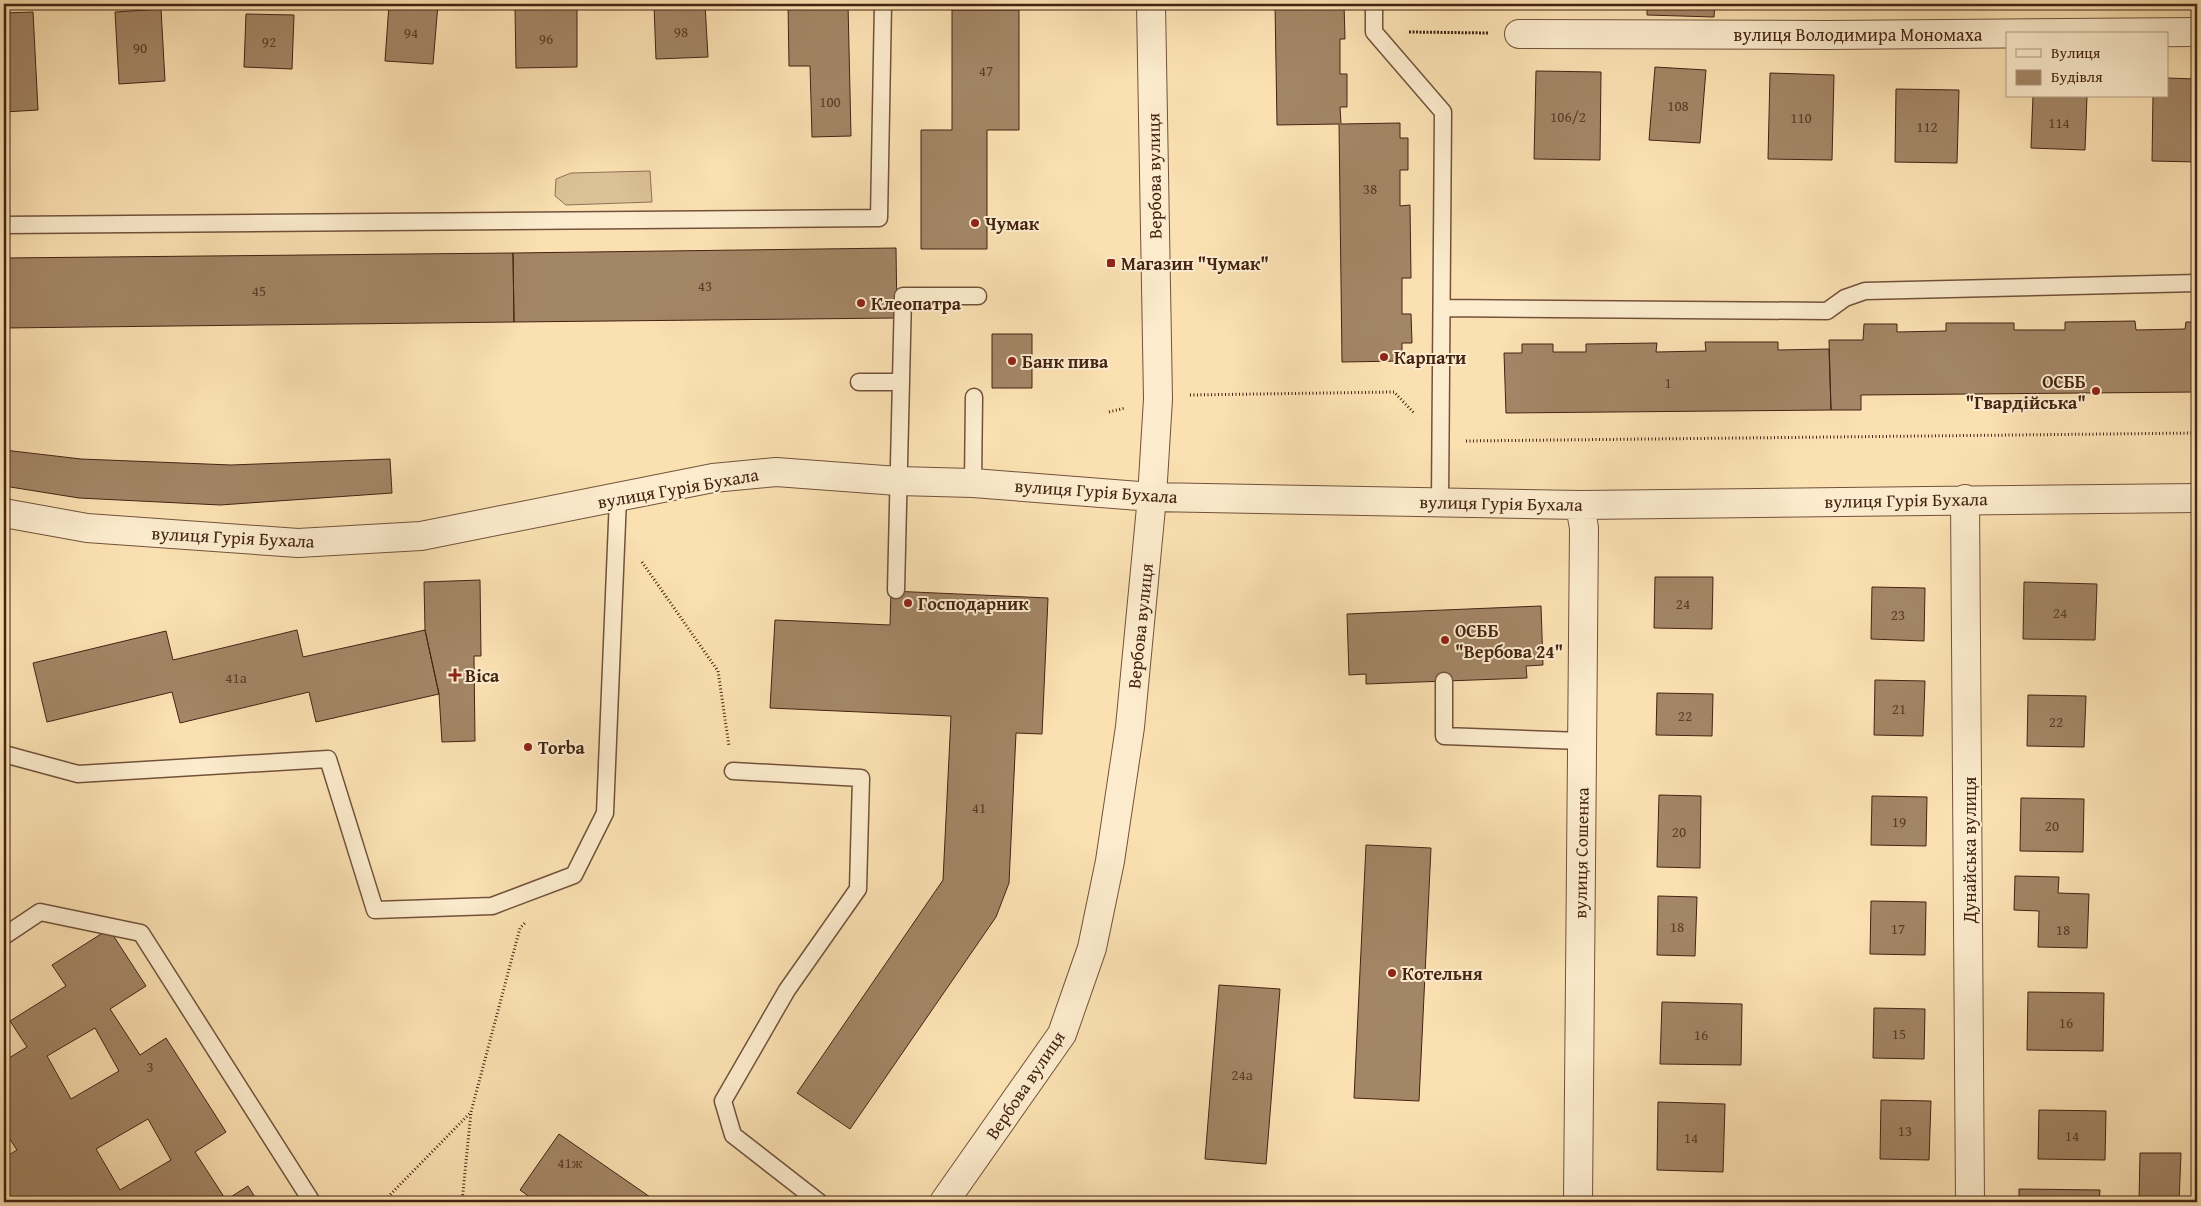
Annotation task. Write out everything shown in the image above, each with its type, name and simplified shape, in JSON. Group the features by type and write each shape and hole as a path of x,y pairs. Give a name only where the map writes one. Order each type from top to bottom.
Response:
{"street":[{"name":"Вербова вулиця","path":"944,1202 1062,1034 1092,948 1110,861 1130,727 1152,497 1158,399 1151,4"},
{"name":"вулиця Володимира Мономаха","path":"2168,32 2197,32"},
{"name":"вулиця Володимира Мономаха","path":"1506,33 1837,35 2006,34"},
{"name":"вулиця Гурія Бухала","path":"4,513 87,528 298,543 421,536 714,478 776,472 898,481 973,483 1152,497 1580,505 1966,499 2197,498"},
{"name":"Дунайська вулиця","path":"1966,499 1970,1202"},
{"name":"вулиця Сошенка","path":"1578,1202 1584,528 1580,505"}],"lane":[{"path":"4,225 878,218 883,4"},
{"path":"1374,4 1374,32 1443,112 1443,308 1440,502"},
{"path":"1443,308 1827,311 1845,298 1865,291 2197,283"},
{"path":"896,590 899,382 903,296 978,296"},
{"path":"859,382 899,382"},
{"path":"973,483 974,397"},
{"path":"4,754 78,774 328,759 375,910 492,906 574,875 605,813 618,498"},
{"path":"1444,681 1444,736 1582,741"},
{"path":"733,771 861,778 858,888 787,990 723,1101 733,1135 819,1202"},
{"path":"4,936 40,912 141,933 312,1202"}],"path":[{"path":"1374,32 1506,33"},
{"path":"1374,32 1506,33"},
{"path":"1109,412 1158,399 1191,394 1394,392 1441,442 2197,433"},
{"path":"639,557 718,672 733,771"},
{"path":"462,1202 471,1112 520,928 527,921"},
{"path":"383,1202 471,1112"}],"shaded area":[{"path":"650,171 652,202 566,205 555,196 556,179 571,173"}],"building":[{"path":"389,4 438,4 433,64 385,61"},
{"path":"705,4 708,57 656,59 654,6"},
{"path":"788,4 848,4 851,136 812,137 810,66 789,66"},
{"path":"1275,4 1344,4 1345,39 1340,39 1340,74 1347,74 1347,107 1340,107 1341,124 1400,123 1400,138 1408,138 1408,170 1400,170 1400,206 1410,205 1411,278 1402,278 1402,314 1411,314 1412,343 1402,343 1402,361 1342,362 1339,124 1277,125"},
{"path":"1647,4 1715,4 1714,17 1647,15"},
{"path":"577,7 577,67 516,68 515,8"},
{"path":"161,9 165,81 119,84 115,12"},
{"path":"952,10 1019,10 1019,130 987,130 987,249 921,249 921,130 952,130"},
{"path":"33,12 38,110 4,112 4,13"},
{"path":"246,14 294,15 292,69 244,67"},
{"path":"1655,67 1706,70 1700,143 1649,140"},
{"path":"1536,71 1601,72 1600,160 1534,159"},
{"path":"1770,73 1834,75 1832,160 1768,159"},
{"path":"2168,78 2197,79 2197,162 2152,161 2153,98 2168,98"},
{"path":"1896,89 1959,90 1957,163 1895,162"},
{"path":"2033,98 2087,98 2085,150 2031,148"},
{"path":"896,248 897,318 514,322 513,253"},
{"path":"513,253 514,322 4,328 4,258"},
{"path":"2135,321 2136,330 2185,329 2186,322 2197,322 2197,392 1861,395 1861,410 1831,410 1829,340 1863,340 1864,324 1897,324 1897,332 1946,331 1946,323 2014,323 2014,330 2065,330 2065,322"},
{"name":"Банк пива","path":"992,334 1032,334 1032,388 992,388"},
{"path":"1705,342 1778,342 1778,350 1829,349 1831,410 1506,413 1504,353 1522,353 1522,344 1553,344 1553,352 1586,352 1586,344 1657,343 1656,352 1706,351"},
{"path":"4,450 81,459 231,465 390,459 392,493 220,505 79,498 4,486"},
{"path":"1655,577 1713,577 1712,629 1654,628"},
{"name":"Віса","path":"480,580 481,656 474,656 475,741 442,742 439,694 425,630 424,582"},
{"path":"2024,582 2097,584 2095,640 2023,639"},
{"path":"1872,587 1925,588 1924,641 1871,639"},
{"path":"891,591 1048,598 1042,734 1016,733 1009,883 996,917 850,1129 797,1093 943,880 951,716 770,708 775,620 890,625"},
{"name":"ОСББ \"Вербова 24\"","path":"1541,606 1543,665 1526,666 1527,678 1366,684 1366,674 1349,675 1347,614"},
{"path":"297,630 303,657 425,630 439,694 316,722 309,692 180,723 172,692 47,722 33,663 166,631 173,660"},
{"path":"1875,680 1925,681 1923,736 1874,735"},
{"path":"1657,693 1713,694 1712,736 1656,735"},
{"path":"2028,695 2086,696 2084,747 2027,746"},
{"path":"1659,795 1701,796 1700,868 1657,867"},
{"path":"1872,796 1927,797 1926,846 1871,845"},
{"path":"2021,798 2084,799 2083,852 2020,851"},
{"name":"Котельня","path":"1366,845 1431,848 1419,1101 1354,1098"},
{"path":"2015,876 2059,877 2058,893 2089,894 2087,948 2038,947 2039,911 2014,910"},
{"path":"1658,896 1697,897 1695,956 1657,955"},
{"path":"1871,901 1926,902 1925,955 1870,954"},
{"path":"109,929 146,986 110,1009 140,1055 166,1038 226,1132 195,1152 226,1200 248,1186 258,1202 5,1202 4,1158 17,1150 4,1130 4,1061 27,1047 10,1021 66,986 52,965","holes":["95,1028 119,1071 71,1099 47,1056","148,1119 171,1160 120,1190 96,1149"]},
{"path":"1219,985 1280,989 1266,1164 1205,1159"},
{"path":"2028,992 2104,993 2103,1051 2027,1050"},
{"path":"1662,1002 1742,1004 1741,1065 1660,1064"},
{"path":"1874,1008 1925,1009 1924,1059 1873,1058"},
{"path":"1881,1100 1931,1101 1929,1160 1880,1159"},
{"path":"1658,1102 1725,1104 1723,1172 1657,1170"},
{"path":"2039,1110 2106,1111 2105,1160 2038,1159"},
{"path":"559,1134 653,1199 651,1202 537,1202 520,1190"},
{"path":"2140,1153 2181,1153 2179,1202 2139,1202"},
{"path":"2019,1189 2100,1190 2099,1202 2019,1202"}],"place":[{"name":"Чумак","path":"975,223"},
{"name":"Магазин \"Чумак\"","path":"1111,263"},
{"name":"Клеопатра","path":"861,303"},
{"name":"Карпати","path":"1384,357"},
{"name":"Банк пива","path":"1012,361"},
{"name":"ОСББ \"Гвардійська\"","path":"2096,391"},
{"name":"Господарник","path":"908,603"},
{"name":"ОСББ \"Вербова 24\"","path":"1445,640"},
{"name":"Віса","path":"455,675"},
{"name":"Torba","path":"528,747"},
{"name":"Котельня","path":"1392,973"}]}
